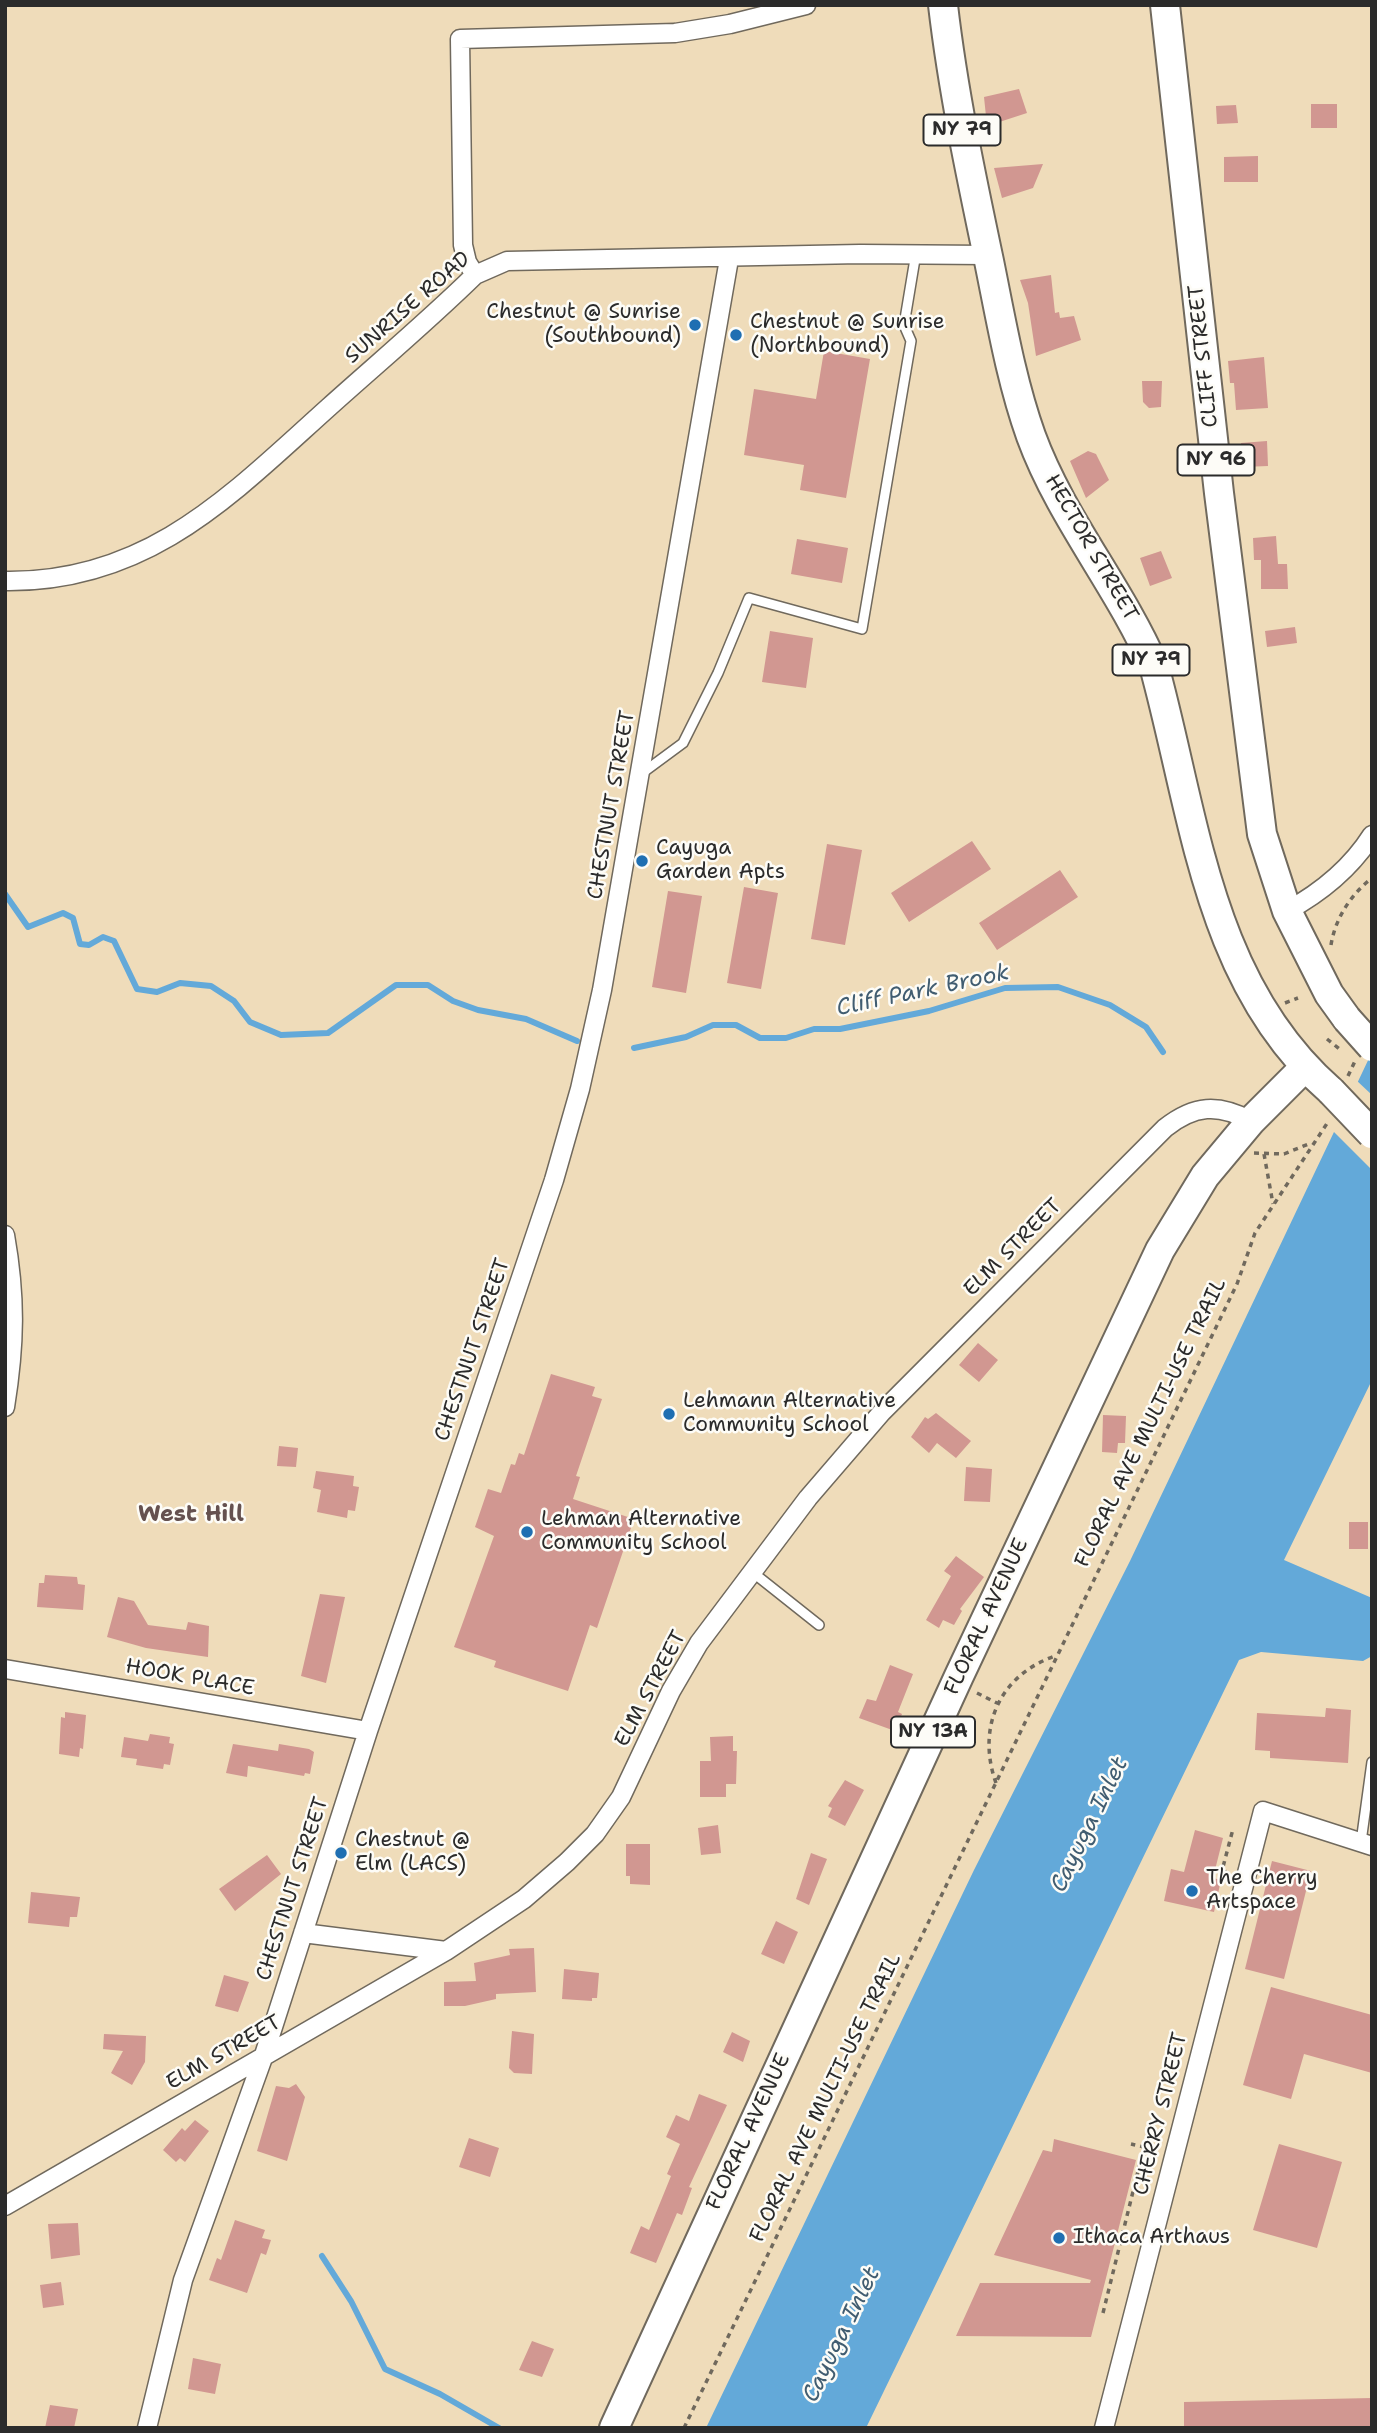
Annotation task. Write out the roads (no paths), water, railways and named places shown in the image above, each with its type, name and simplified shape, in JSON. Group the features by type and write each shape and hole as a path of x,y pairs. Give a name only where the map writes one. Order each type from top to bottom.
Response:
{"main road":[{"name":"HECTOR STREET","path":"943,5 959,116 987,254 1012,371 1032,438 1052,482 1141,635 1154,666 1205,879 1229,947 1263,1014 1304,1068"},
{"name":"CLIFF STREET","path":"1165,5 1262,834 1287,911"},
{"name":"NY 96","path":"1287,911 1329,995 1372,1047"},
{"name":"NY 79","path":"1304,1068 1331,1091 1372,1134"},
{"name":"FLORAL AVENUE","path":"614,2428 955,1683 1160,1250 1205,1177 1251,1121 1304,1068"}],"street":[{"path":"475,275 467,262 463,245 460,39 687,32 806,5"},
{"name":"SUNRISE ROAD","path":"5,581 47,578 113,563 185,530 243,484 475,275 507,261 987,254"},
{"name":"CHESTNUT STREET","path":"147,2428 183,2280 264,2055 368,1731 554,1180 580,1089 641,774 729,259"},
{"path":"1287,911 1306,901 1343,872 1372,835"},
{"name":"ELM STREET","path":"5,2206 446,1951 537,1888 581,1849 606,1820 621,1797 683,1668 751,1571 882,1412 1176,1119 1199,1109 1220,1107 1251,1121"},
{"path":"5,1235 15,1314 5,1407"},
{"name":"HOOK PLACE","path":"5,1670 368,1731"},
{"name":"CHERRY STREET","path":"1104,2428 1262,1811 1366,1844"},
{"path":"303,1933 446,1951"}],"lane":[{"path":"641,774 683,743 718,673 749,598 862,629 911,341 904,325 916,253"},
{"path":"751,1571 819,1625"},
{"path":"1366,1844 1372,1762"}],"water":[{"name":"Cayuga Inlet","path":"1372,1052 1372,1380 1284,1560 1372,1598 1372,1656 1363,1661 1261,1652 1239,1660 866,2428 706,2428 974,1870 1130,1561"}],"waterway":[{"name":"Cliff Park Brook","path":"5,894 28,927 63,913 73,918 80,944 89,945 103,937 114,941 137,989 157,992 180,983 211,986 234,1001 250,1022 281,1035 328,1033 396,985 428,985 453,1001 478,1010 526,1019 577,1041"},
{"name":"Cliff Park Brook","path":"634,1048 686,1037 713,1025 736,1025 760,1038 786,1038 814,1029 840,1029 929,1011 1005,988 1058,987 1110,1005 1146,1027 1163,1052"},
{"path":"322,2256 351,2301 385,2369 440,2394 499,2428"}],"place":[{"name":"Chestnut @ Sunrise (Southbound)","path":"695,325"},
{"name":"Chestnut @ Sunrise (Northbound)","path":"736,335"},
{"name":"Cayuga Garden Apts","path":"642,861"},
{"name":"Lehmann Alternative Community School","path":"669,1414"},
{"name":"Lehman Alternative Community School","path":"527,1532"},
{"name":"Chestnut @ Elm (LACS)","path":"341,1853"},
{"name":"The Cherry Artspace","path":"1192,1891"},
{"name":"Ithaca Arthaus","path":"1059,2238"}],"district":[{"name":"West Hill","path":"191,1515"}]}
